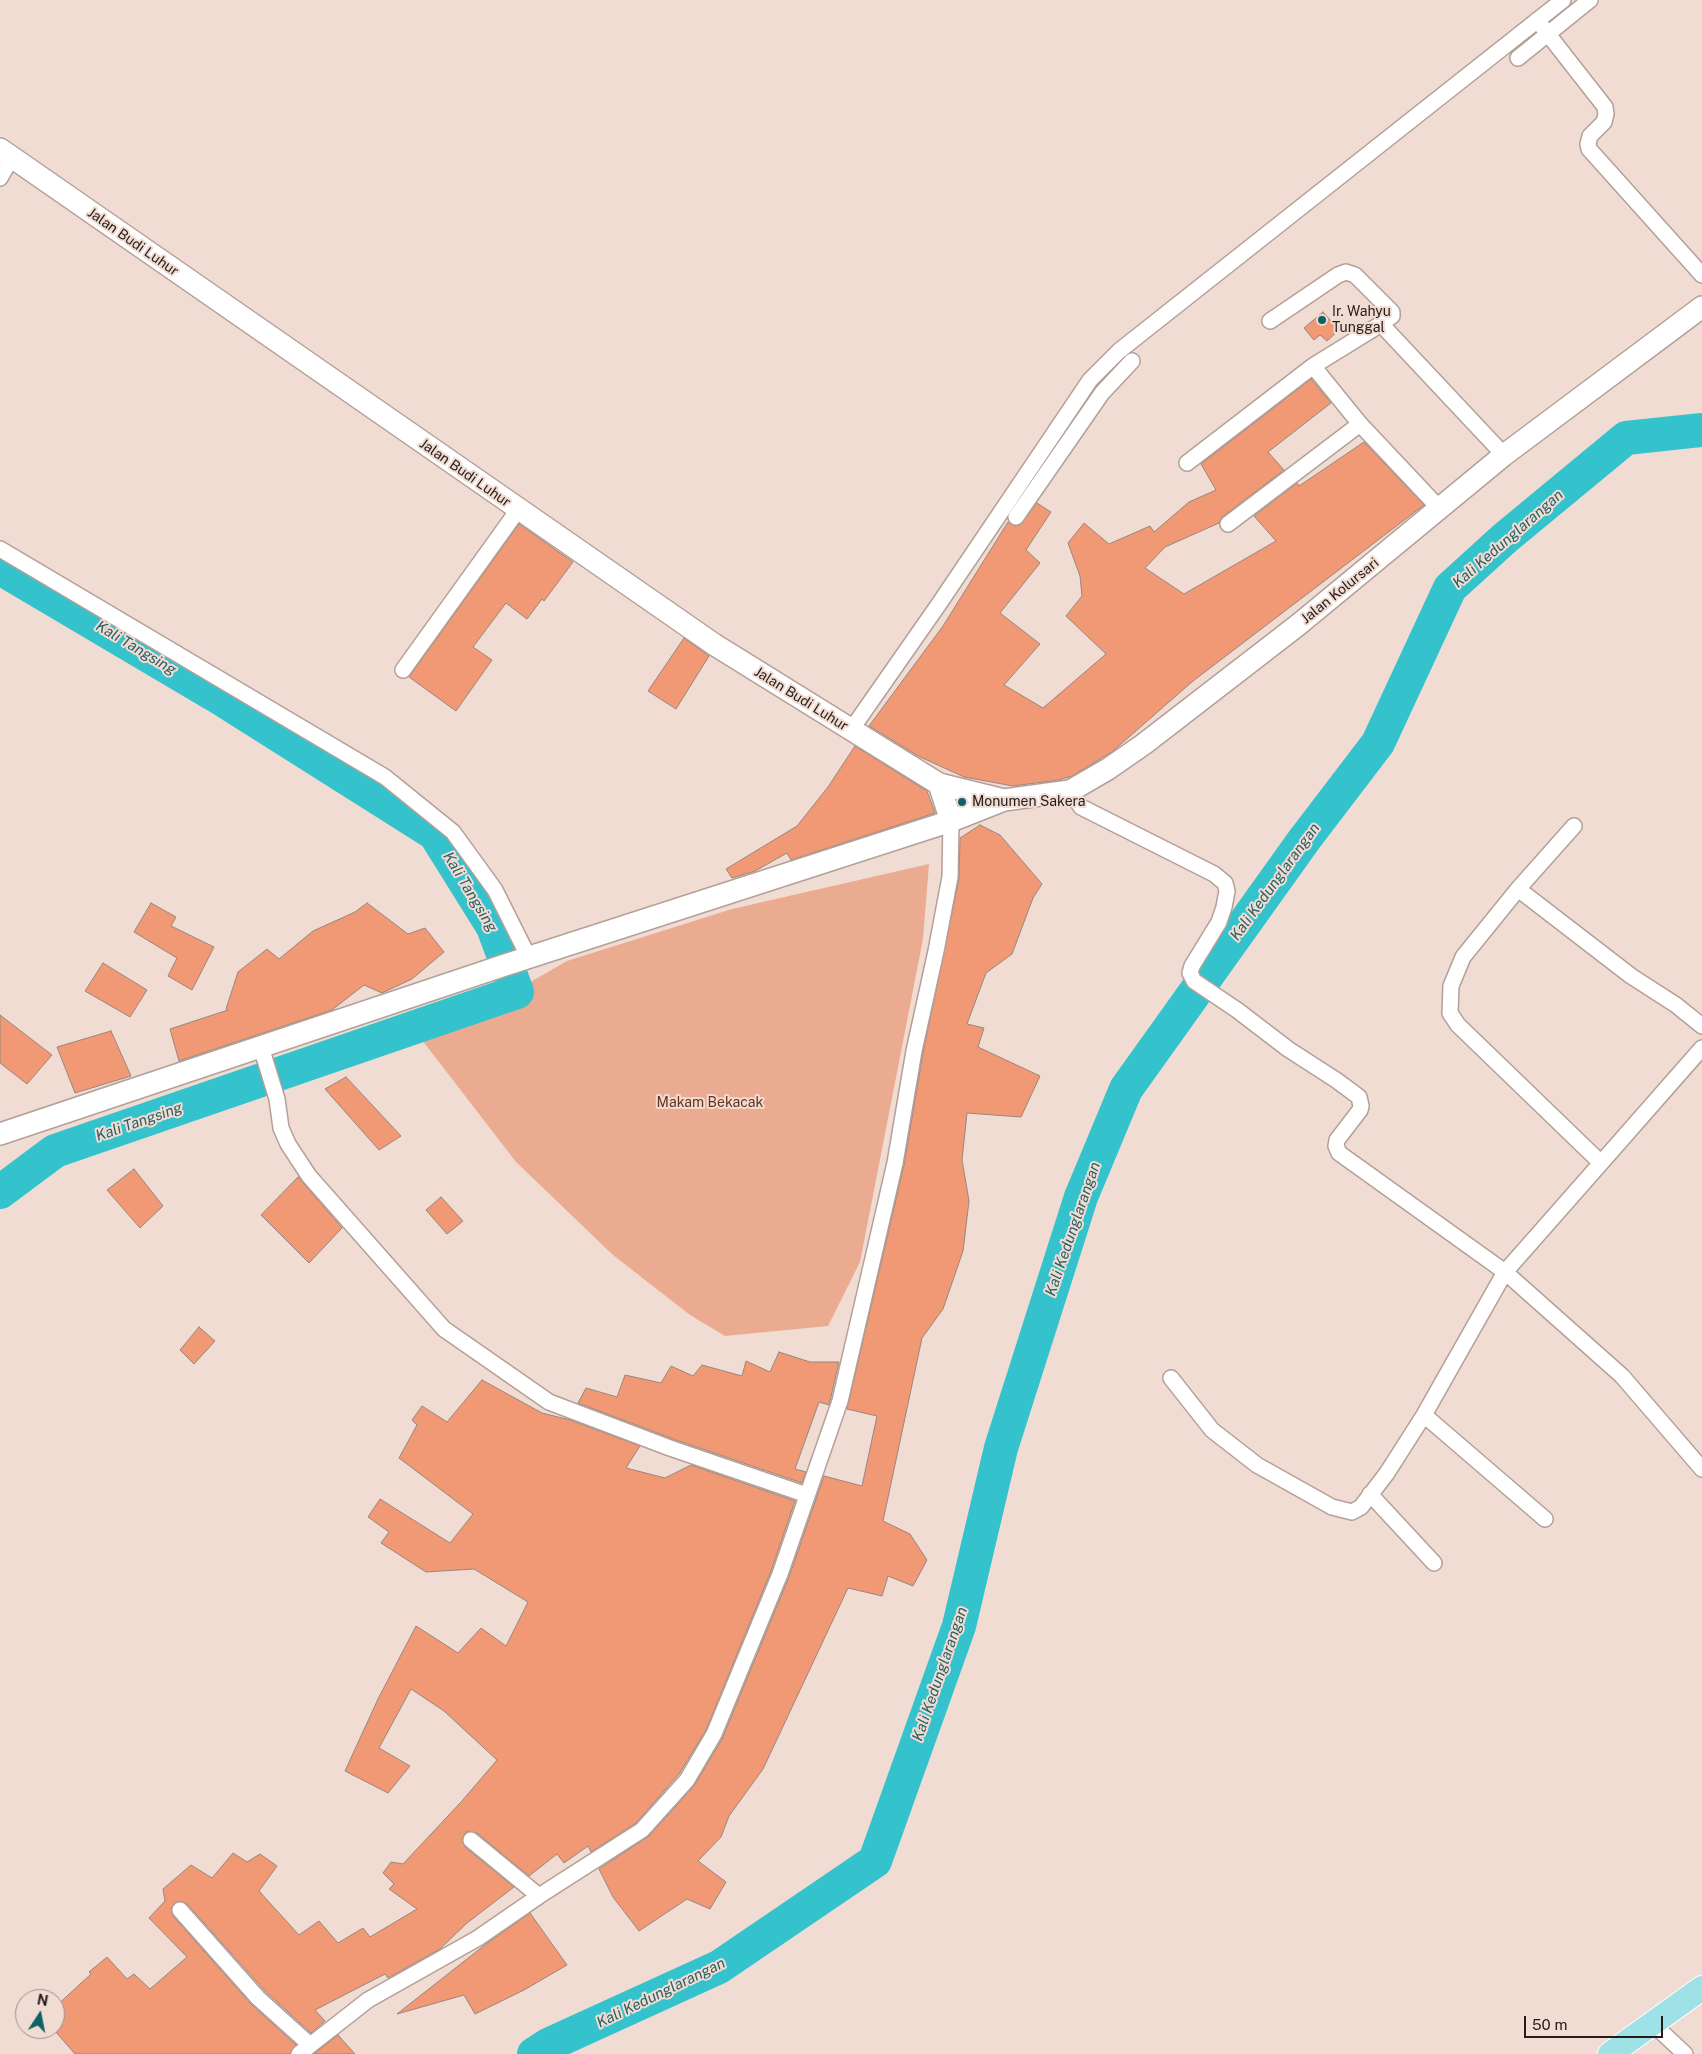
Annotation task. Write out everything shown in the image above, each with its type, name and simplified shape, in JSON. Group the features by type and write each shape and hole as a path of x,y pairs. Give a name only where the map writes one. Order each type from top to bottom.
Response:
{"main road":[{"path":"1610,2054 1702,1988"}],"street":[{"path":"1518,58 1563,0"},
{"path":"1016,518 1069,426 1090,380 1118,351 1542,27 1590,0"},
{"path":"1542,27 1605,107 1604,122 1590,136 1589,149 1702,275"},
{"path":"0,178 6,153"},
{"name":"Jalan Budi Luhur","path":"6,153 715,645 939,784 1004,800"},
{"path":"1187,463 1314,366 1392,316 1392,312 1355,275 1346,272 1338,275 1270,321"},
{"name":"Jalan Kolursari","path":"0,1134 264,1055 502,966 951,821 1004,800 1070,791 1108,769 1151,738 1298,625 1440,510 1504,455 1702,307"},
{"path":"1381,324 1504,455"},
{"path":"851,730 939,604 1069,426 1132,361"},
{"path":"1314,366 1360,424 1440,510"},
{"path":"1228,524 1360,424"},
{"path":"403,670 518,510"},
{"path":"0,549 385,777 453,832 495,890 527,959"},
{"path":"180,1910 241,1981 304,2049 368,2000 478,1938 642,1830 687,1780 714,1734 780,1574 840,1401 895,1163 914,1051 950,877 951,821 939,784"},
{"path":"1070,791 1080,807 1214,874 1225,883 1227,891 1219,922 1192,966 1190,973 1194,981 1237,1010 1288,1050 1359,1097 1360,1110 1337,1140 1336,1146 1339,1153 1505,1272 1622,1376 1699,1459"},
{"path":"1574,826 1518,889 1463,957 1451,986 1450,1013 1458,1025 1601,1163"},
{"path":"1518,889 1631,976 1676,1005 1702,1026"},
{"path":"1172,1378 1212,1430 1257,1464 1345,1511 1352,1512 1361,1507 1387,1473 1424,1415 1505,1272 1702,1048"},
{"path":"264,1055 274,1086 281,1128 288,1144 309,1176 444,1329 548,1402 670,1448 807,1494"},
{"path":"1424,1415 1545,1519"},
{"path":"1370,1494 1434,1563"},
{"path":"471,1840 540,1896"},
{"path":"1652,2023 1685,2054"}],"green space":[{"name":"Makam Bekacak","path":"929,864 923,939 860,1262 828,1326 725,1336 690,1315 613,1255 516,1162 412,1027 511,993 567,961 732,909"}],"building":[{"name":"Ir. Wahyu Tunggal","path":"1323,312 1339,330 1327,341 1320,335 1314,340 1304,328"},
{"path":"1311,379 1331,403 1268,452 1284,470 1222,517 1219,523 1165,547 1145,568 1184,594 1276,541 1254,516 1297,483 1299,486 1364,442 1424,505 1193,681 1113,751 1072,776 1059,780 1013,786 964,777 918,756 869,726 943,626 1008,522 1015,526 1020,525 1037,503 1051,512 1026,550 1040,563 1000,613 1040,644 1004,685 1043,708 1106,654 1066,616 1082,596 1080,576 1068,543 1084,523 1109,544 1150,526 1154,532 1189,502 1216,490 1201,464"},
{"path":"519,524 573,562 544,601 542,599 527,619 506,603 473,647 492,660 456,711 409,677"},
{"path":"684,638 709,656 676,709 648,691"},
{"path":"855,746 927,791 935,813 791,860 787,853 755,871 732,878 726,869 797,826 828,787"},
{"path":"980,825 1000,835 1042,884 1033,898 1012,954 986,973 967,1024 984,1028 978,1047 1040,1076 1021,1117 967,1113 962,1160 969,1201 963,1251 943,1309 922,1338 883,1521 910,1534 927,1560 913,1586 888,1576 882,1596 848,1588 763,1769 729,1816 721,1837 698,1861 726,1882 710,1909 687,1899 639,1931 613,1897 599,1869 649,1836 694,1786 722,1739 789,1577 824,1476 862,1486 877,1416 847,1409 904,1165 923,1053 959,879 960,838"},
{"path":"151,903 176,917 171,926 214,947 192,990 168,976 177,958 134,932"},
{"path":"367,903 408,934 425,928 444,952 412,979 382,993 364,985 332,1010 179,1061 170,1029 228,1010 226,1009 238,972 267,949 279,959 313,931 355,912"},
{"path":"103,963 147,990 130,1017 85,991"},
{"path":"0,1015 52,1055 27,1084 0,1063"},
{"path":"111,1031 131,1076 75,1093 57,1047"},
{"path":"346,1077 401,1136 379,1150 325,1089"},
{"path":"134,1169 163,1206 140,1228 107,1190"},
{"path":"298,1177 342,1228 309,1263 261,1215"},
{"path":"441,1197 463,1221 447,1234 426,1210"},
{"path":"199,1327 215,1341 194,1364 180,1350"},
{"path":"779,1352 810,1362 839,1362 829,1405 819,1402 795,1469 806,1472 802,1483 673,1439 578,1403 586,1388 617,1397 625,1375 661,1383 671,1366 693,1376 702,1365 742,1376 746,1361 770,1372"},
{"path":"482,1380 542,1413 570,1420 640,1446 626,1468 665,1478 691,1465 795,1501 771,1571 706,1730 679,1774 636,1823 591,1852 588,1846 564,1863 557,1854 529,1876 477,1833 467,1831 462,1839 465,1847 514,1887 467,1923 440,1949 388,1978 385,1974 315,2010 325,2021 311,2033 265,1991 187,1904 178,1901 171,1908 173,1916 251,2004 296,2045 290,2054 75,2054 62,2039 65,2039 65,1998 91,1974 89,1972 107,1957 127,1979 134,1974 150,1989 187,1957 149,1918 165,1901 163,1889 191,1865 212,1878 233,1853 247,1862 260,1854 277,1866 259,1891 299,1935 319,1921 338,1943 363,1928 370,1937 417,1909 389,1889 394,1884 383,1873 391,1862 403,1864 497,1760 444,1711 411,1689 379,1748 410,1766 388,1793 345,1771 378,1699 416,1626 458,1653 481,1628 506,1646 528,1602 474,1569 426,1572 381,1543 389,1532 368,1517 380,1499 450,1543 473,1514 399,1458 417,1425 412,1420 422,1406 447,1422"},
{"path":"530,1913 567,1965 524,1990 475,2014 464,1995 397,2014 486,1944"},
{"path":"338,2035 355,2054 314,2054"}],"waterway":[{"name":"Kali Kedunglarangan","path":"534,2054 548,2045 719,1967 875,1861 959,1626 1001,1448 1081,1197 1126,1089 1304,840 1378,743 1450,588 1505,538 1626,438 1702,430"},
{"name":"Kali Tangsing","path":"0,568 215,695 435,834 493,927 517,992 55,1151 0,1192"}],"place":[{"name":"Ir. Wahyu Tunggal","path":"1322,320"},
{"name":"Monumen Sakera","path":"962,802"}]}
